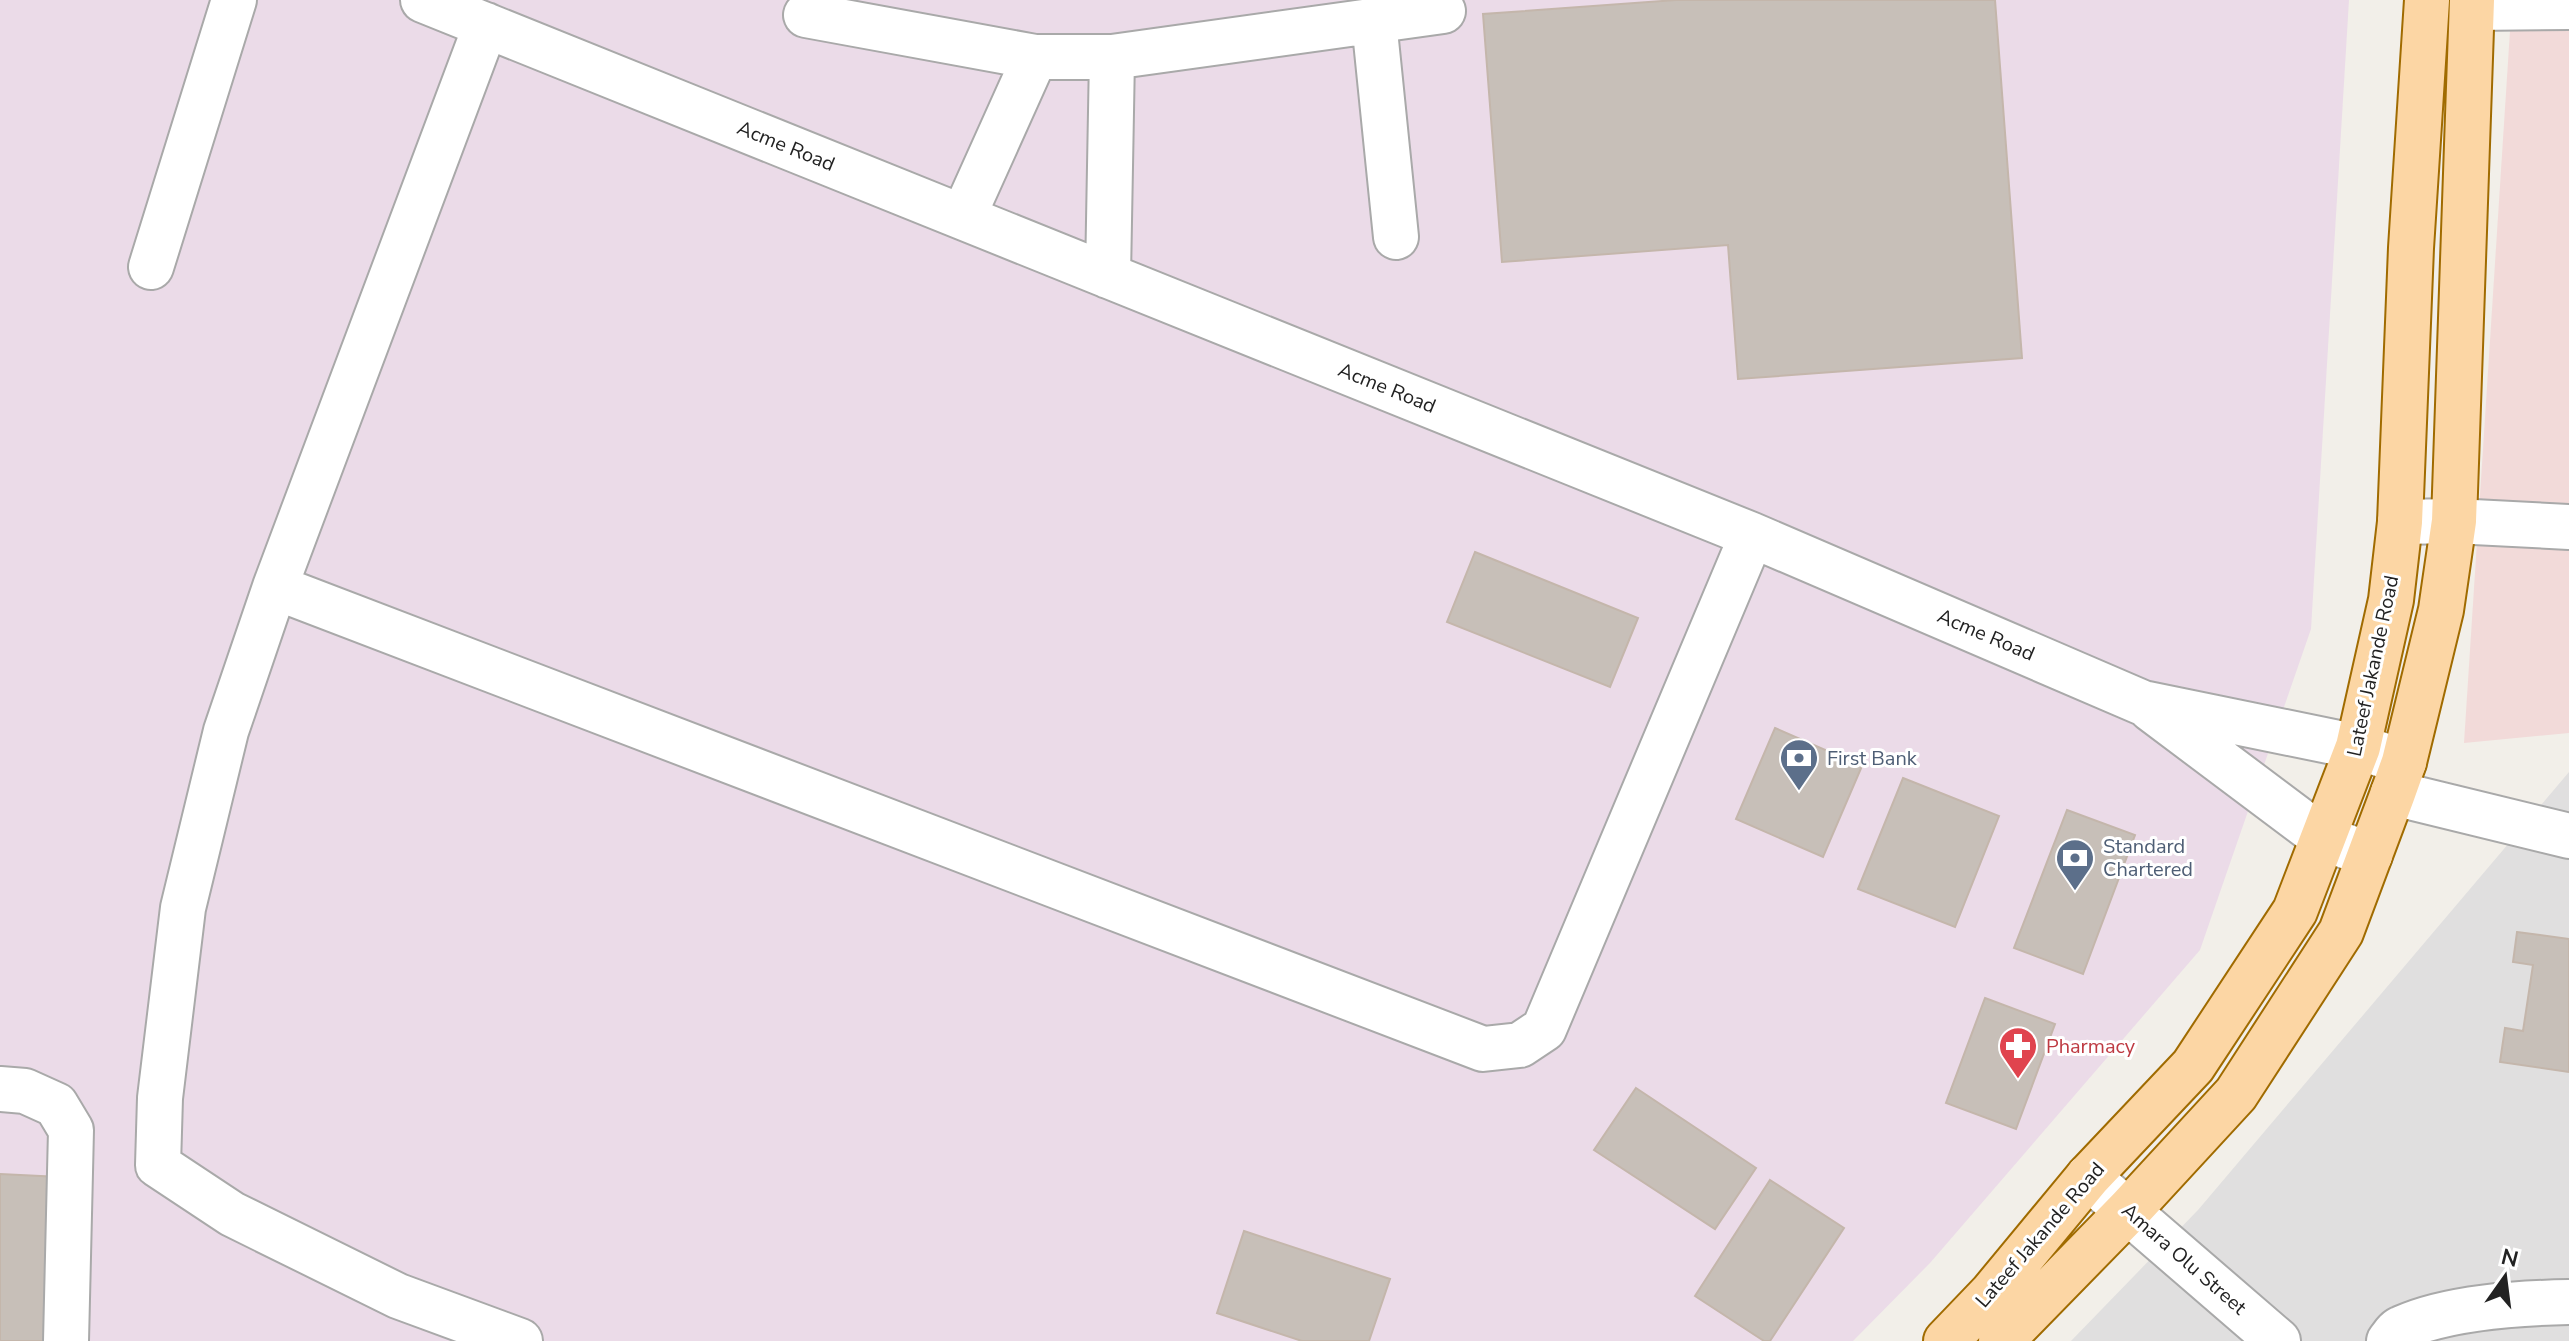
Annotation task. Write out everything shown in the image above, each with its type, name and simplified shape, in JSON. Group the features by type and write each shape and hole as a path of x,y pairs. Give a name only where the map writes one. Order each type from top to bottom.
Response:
{"main road":[{"name":"Lateef Jakande Road","path":"1946,1341 1992,1293 2088,1177 2193,1066 2295,911 2358,747 2391,600 2400,522 2411,248 2427,0"},
{"name":"Lateef Jakande Road","path":"2001,1341 2129,1210 2236,1094 2341,932 2398,778 2441,610 2454,521 2472,4"}],"street":[{"path":"151,267 234,0"},
{"name":"Acme Road","path":"423,0 1752,535 2143,703 2358,747 2398,778 2569,836"},
{"path":"2472,4 2569,7"},
{"path":"806,15 1035,57 1112,57 1443,11"},
{"path":"1374,21 1396,237"},
{"path":"486,25 275,587 226,731 183,908 160,1098 158,1165 232,1214 398,1296 520,1341"},
{"path":"963,217 1035,57"},
{"path":"1108,276 1112,57"},
{"path":"2400,522 2454,521 2569,527"},
{"path":"275,587 1483,1049 1520,1045 1544,1029 1752,535"},
{"path":"2143,703 2323,838 2370,855"},
{"path":"0,1089 25,1091 56,1105 71,1130 66,1341"},
{"name":"Amara Olu Street","path":"2088,1177 2278,1341"},
{"path":"2389,1341 2399,1329 2454,1313 2515,1303 2569,1302"}],"shaded area":[{"path":"0,0 2349,0 2311,629 2200,950 1930,1263 1853,1341 0,1341"},
{"path":"2512,0 2569,0 2569,733 2464,743"},
{"path":"2569,772 2569,1341 2071,1341 2198,1210"}],"building":[{"path":"1676,0 1995,0 2022,358 1738,379 1728,245 1502,262 1483,14"},
{"path":"1475,552 1638,618 1610,687 1447,622"},
{"name":"First Bank","path":"1775,728 1862,766 1823,857 1736,819"},
{"path":"1903,778 1999,816 1955,927 1858,889"},
{"name":"Standard Chartered","path":"2067,810 2135,835 2083,974 2014,948"},
{"path":"2517,932 2569,939 2569,1072 2500,1062 2505,1028 2523,1031 2533,965 2513,962"},
{"path":"1985,998 2055,1024 2016,1129 1946,1103"},
{"path":"1636,1088 1756,1168 1715,1229 1594,1150"},
{"path":"0,1174 60,1177 47,1341 0,1341"},
{"path":"1770,1180 1844,1228 1770,1341 1764,1341 1695,1296"},
{"path":"1244,1231 1390,1279 1369,1341 1302,1341 1217,1313"}],"place":[{"name":"First Bank","path":"1799,792"},
{"name":"Standard Chartered","path":"2075,892"},
{"name":"Pharmacy","path":"2018,1080"}]}
